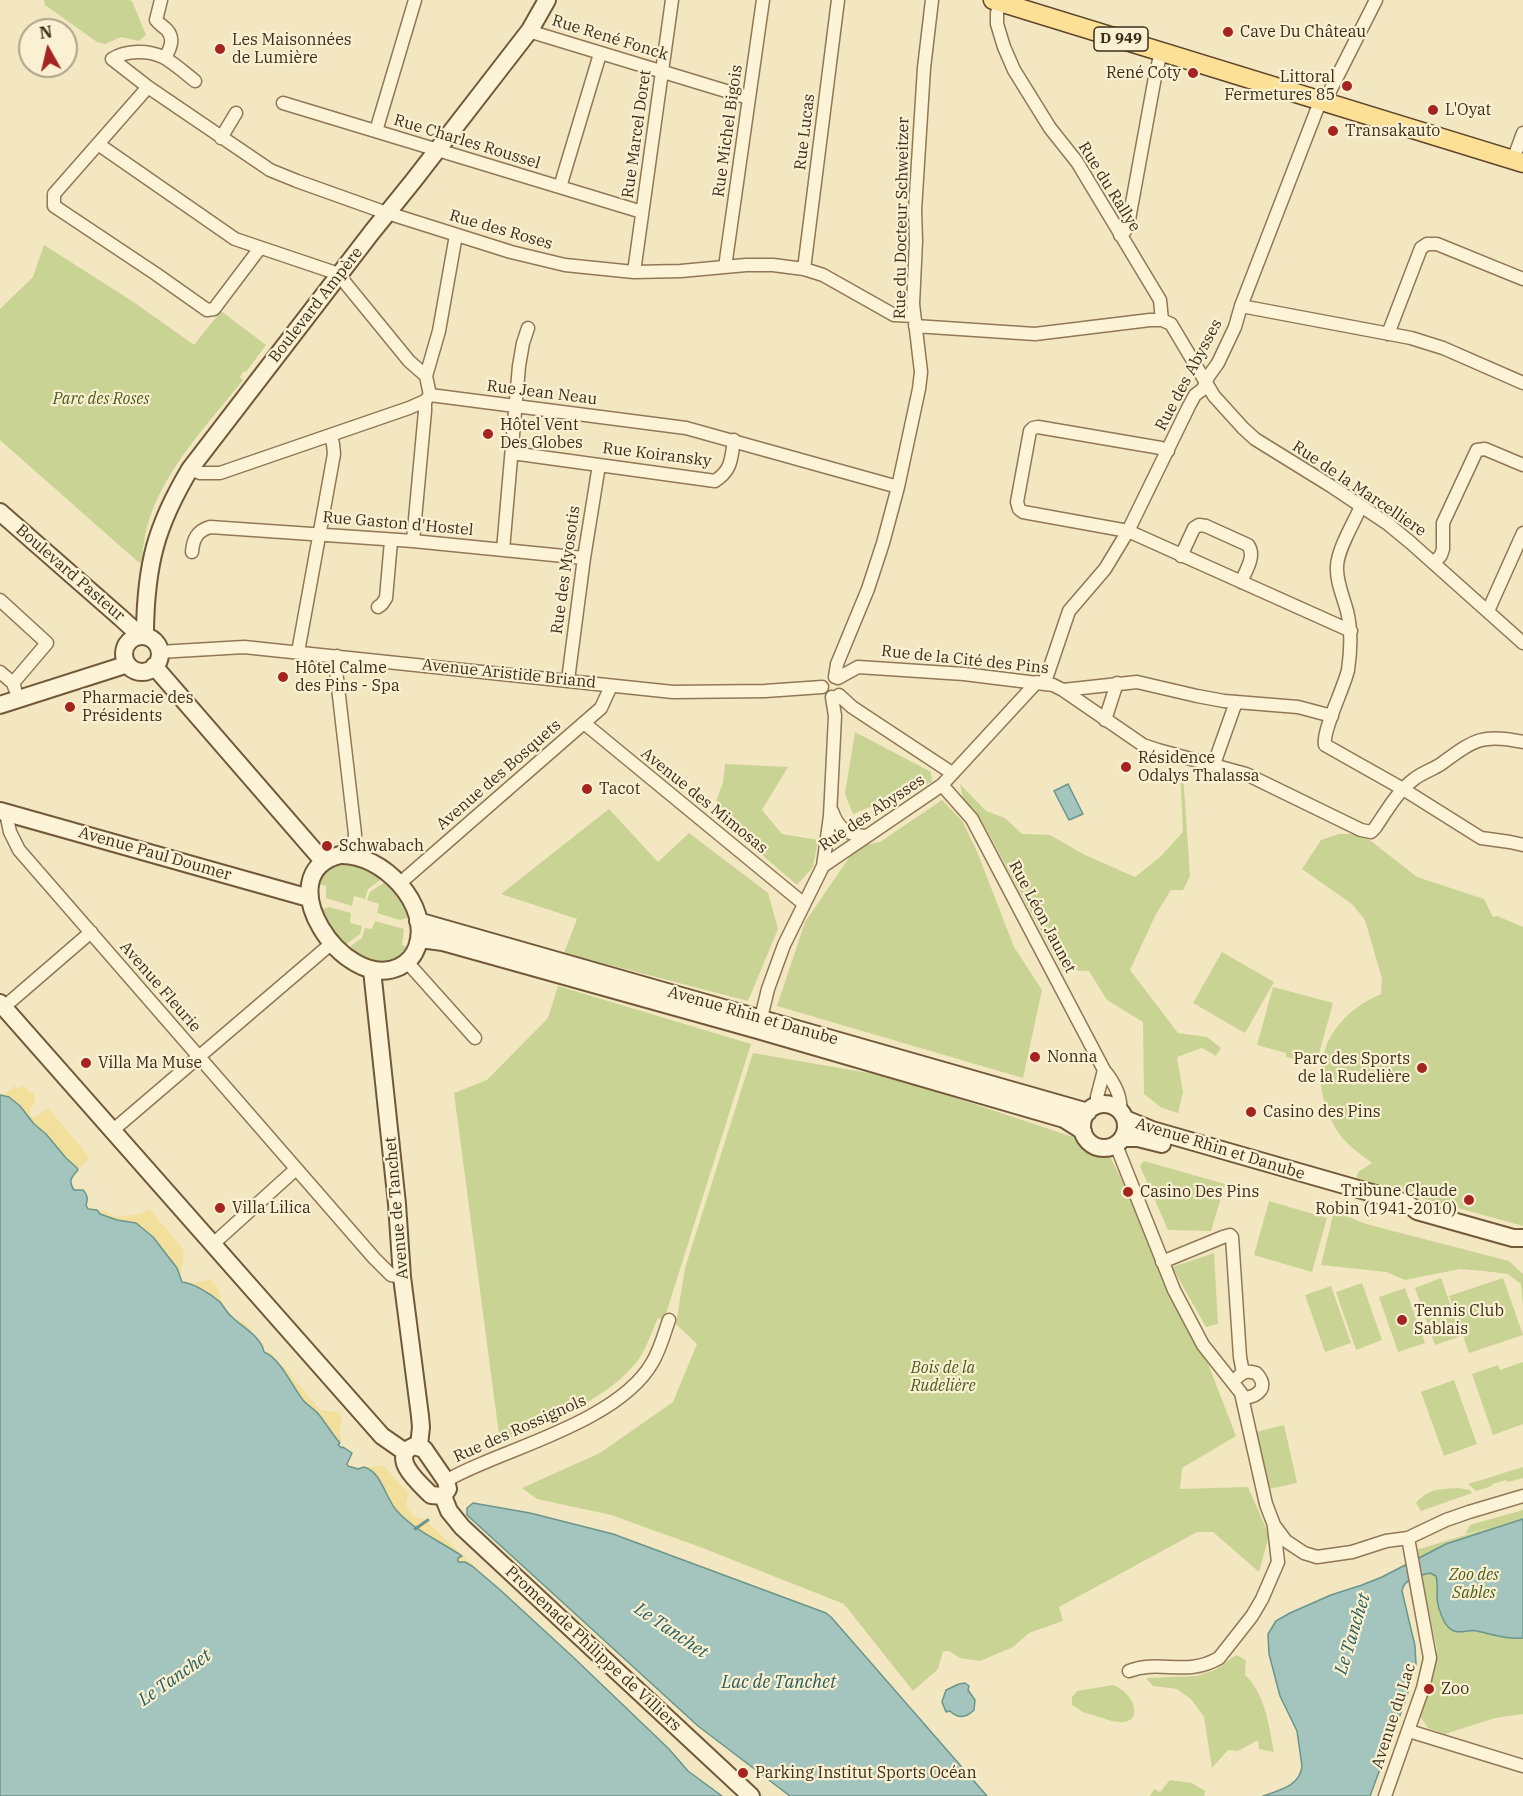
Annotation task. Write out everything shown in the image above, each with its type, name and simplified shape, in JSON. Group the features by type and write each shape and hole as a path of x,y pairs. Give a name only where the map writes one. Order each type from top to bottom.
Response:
{"main road":[{"name":"D 949","path":"996,1 1518,161"}],"street":[{"path":"376,131 415,0"},
{"name":"Boulevard Ampère","path":"140,636 145,631 148,573 154,547 171,503 190,469 530,30 548,0"},
{"name":"Rue Marcel Doret","path":"634,272 672,0"},
{"name":"Rue Michel Bigois","path":"725,267 763,0"},
{"name":"Rue Lucas","path":"804,269 838,0"},
{"name":"Rue du Docteur Schweitzer","path":"837,678 837,664 868,589 897,487 919,389 921,372 914,321 917,167 924,68 932,0"},
{"name":"Rue des Abysses","path":"823,866 942,785 1047,676 1069,611 1105,569 1128,531 1189,406 1218,363 1235,327 1241,306 1321,101 1330,91 1376,0"},
{"path":"158,1 156,20 167,30 171,39 171,45 165,58 195,81"},
{"name":"Rue du Rallye","path":"996,1 997,24 1014,70 1050,128 1077,162 1160,300 1162,320 1171,324 1206,384"},
{"name":"Rue René Fonck","path":"530,30 600,54 749,98"},
{"name":"Rue des Roses","path":"165,58 155,54 137,52 124,54 112,60 270,170 388,213 540,260 565,265 660,273 746,265 804,269 823,275 894,315 914,321 1035,334 1162,320"},
{"path":"1120,235 1128,225 1161,52"},
{"path":"560,187 600,54"},
{"path":"148,87 54,194 54,206 207,310 214,309 260,248"},
{"name":"Rue Charles Roussel","path":"283,103 642,212"},
{"path":"221,138 236,113"},
{"path":"1518,161 1523,133"},
{"path":"98,144 234,239 329,270 339,276 410,361 426,376"},
{"path":"413,541 428,398 426,376 439,331 456,235"},
{"path":"1388,334 1421,248 1427,244 1437,244 1523,279"},
{"path":"1241,306 1411,338 1443,348 1523,383"},
{"path":"503,550 519,366 528,328"},
{"name":"Rue de la Marcelliere","path":"1206,384 1220,405 1255,440 1361,506 1404,537 1523,643"},
{"name":"Rue Jean Neau","path":"190,469 200,473 220,473 428,398 516,406 686,428 897,487"},
{"path":"1168,451 1038,427 1033,428 1030,431 1017,502 1019,509 1023,512 1128,531 1350,631"},
{"path":"298,652 334,454 330,435"},
{"name":"Rue Koiransky","path":"512,453 715,481 725,475 729,468 734,440"},
{"path":"1434,563 1443,549 1443,523 1478,450 1485,449 1523,465"},
{"name":"Rue des Myosotis","path":"568,680 599,465"},
{"path":"1361,506 1337,563 1338,582 1351,643 1347,673 1325,735 1325,745 1403,789 1481,838 1523,845"},
{"name":"Boulevard Pasteur","path":"0,512 140,636"},
{"path":"1181,556 1194,528 1199,525 1206,526 1248,545 1251,549 1252,555 1241,582"},
{"name":"Rue Gaston d'Hostel","path":"192,552 193,541 197,534 210,527 413,541 584,558"},
{"path":"1488,611 1523,533"},
{"path":"378,607 386,598 391,541"},
{"path":"0,600 47,643 16,691 0,705"},
{"path":"121,618 136,612 145,602"},
{"path":"140,636 153,640 157,645 157,659 150,669 135,670 126,663 124,654 126,644 140,636"},
{"name":"Avenue Aristide Briand","path":"157,659 244,647 673,692 765,691 822,687"},
{"path":"338,656 336,670 355,834 353,855"},
{"path":"157,659 324,862"},
{"path":"16,691 122,666 126,663"},
{"name":"Rue de la Cité des Pins","path":"837,678 858,667 964,674 1053,685 1064,690 1143,745 1246,774 1361,830 1371,832 1403,789 1461,748 1473,742 1495,737 1523,742"},
{"path":"0,672 16,691"},
{"path":"759,1024 768,989 784,945 823,866 831,807 836,696 843,686 837,678 826,679 822,687 824,693 836,696 852,706 952,773"},
{"path":"1064,690 1143,682 1175,692 1236,702 1298,707 1332,716"},
{"path":"1105,720 1117,683"},
{"name":"Avenue des Bosquets","path":"399,884 601,708 611,686"},
{"path":"1214,764 1236,702"},
{"name":"Avenue des Mimosas","path":"584,723 804,904"},
{"name":"Rue Léon Jaunet","path":"942,785 972,819 1104,1070 1111,1079 1121,1102 1123,1115"},
{"path":"831,807 835,821 845,831 866,836"},
{"name":"Avenue Paul Doumer","path":"3,812 309,897"},
{"name":"Avenue Fleurie","path":"3,812 19,850 374,1258 391,1275 402,1277"},
{"path":"340,855 353,855 379,867 399,884 415,908 420,939 414,955 398,968 372,970 344,956 332,943 313,910 309,897 310,880 324,862 340,855"},
{"name":"Avenue Rhin et Danube","path":"418,921 1064,1119 1083,1131"},
{"path":"2,1005 91,932"},
{"name":"Avenue Rhin et Danube","path":"420,939 443,942 1093,1109"},
{"path":"112,1131 332,943"},
{"path":"407,962 475,1038"},
{"name":"Avenue de Tanchet","path":"372,970 397,1204 402,1277 421,1427 412,1449"},
{"name":"Promenade Philippe de Villiers","path":"2,1005 382,1436 412,1449 424,1449 444,1488 449,1511 462,1527 751,1796"},
{"path":"1093,1109 1104,1070"},
{"path":"1107,1104 1123,1115 1126,1126 1119,1141 1106,1148 1098,1147 1088,1141 1083,1131 1084,1117 1093,1109 1107,1104"},
{"name":"Avenue Rhin et Danube","path":"1123,1115 1152,1130 1407,1203 1417,1211"},
{"name":"Avenue Rhin et Danube","path":"1119,1141 1149,1140 1405,1212 1417,1211 1520,1240"},
{"path":"1119,1141 1174,1290 1203,1344 1235,1385 1242,1398 1266,1504 1274,1525 1278,1562 1252,1616 1219,1658 1194,1667 1179,1669 1142,1666 1130,1671"},
{"path":"213,1244 296,1169"},
{"path":"1162,1262 1230,1235 1243,1372"},
{"name":"Rue des Rossignols","path":"444,1488 490,1460 574,1424 605,1408 627,1392 653,1363 669,1320"},
{"path":"1235,1385 1238,1377 1243,1372 1249,1371 1256,1373 1262,1383 1262,1389 1257,1395 1242,1398"},
{"path":"412,1449 404,1460 407,1467 431,1495 444,1488"},
{"path":"1274,1525 1286,1541 1298,1550 1317,1557 1352,1552 1386,1541 1408,1538 1457,1516 1523,1496"},
{"name":"Avenue du Lac","path":"1385,1796 1409,1731 1430,1658 1408,1538"},
{"path":"1278,1562 1298,1550"},
{"path":"1409,1731 1523,1766"}],"green space":[{"path":"44,0 132,1 146,35 139,41 121,37 105,44 97,42 78,28 78,18 63,18 45,5"},
{"name":"Parc des Roses","path":"44,245 135,303 194,345 221,311 266,345 246,372 244,371 240,377 243,380 190,445 167,480 150,517 141,563 0,440 0,309 33,277"},
{"path":"855,732 931,772 932,782 853,814 845,794"},
{"path":"725,764 788,767 762,810 782,834 818,840 813,867 797,885 712,812 723,783"},
{"path":"1180,769 1183,773 1190,876 1183,890 1171,890 1156,914 1130,970 1178,1033 1207,1037 1221,1048 1216,1056 1202,1048 1177,1057 1183,1092 1178,1113 1162,1108 1144,1094 1143,1022 1107,1000 1089,971 1062,970 984,825 963,798 960,784 986,811 1005,818 1022,834 1050,835 1085,855 1135,877 1159,858 1183,832"},
{"path":"942,800 963,822 1014,947 1042,990 1023,1078 777,1006 805,922 857,846 880,842"},
{"path":"609,809 658,862 689,833 768,893 778,929 748,1001 564,953 577,919 501,894"},
{"name":"Parc des Sports de la Rudelière","path":"1339,834 1362,834 1417,877 1484,899 1493,917 1497,916 1523,927 1523,1226 1356,1180 1358,1172 1372,1163 1349,1145 1338,1132 1328,1111 1322,1090 1321,1071 1324,1052 1332,1034 1344,1019 1361,1005 1381,994 1382,979 1365,920 1352,904 1302,869 1321,840"},
{"path":"342,863 363,868 382,879 368,889 365,899 354,896 352,906 326,898 326,886 318,884 327,869"},
{"path":"385,882 398,896 409,917 400,920 377,913 379,904 367,900 370,892"},
{"path":"329,907 351,913 350,923 362,926 360,934 344,946 329,927 321,910"},
{"path":"375,921 404,929 402,945 410,948 403,956 388,963 380,963 364,958 348,948 362,938 365,928 372,929"},
{"path":"1222,952 1274,982 1245,1033 1193,1003"},
{"path":"558,986 751,1044 664,1320 658,1318 639,1359 606,1390 590,1401 554,1419 500,1442 454,1093 487,1080 548,1018"},
{"path":"1273,987 1333,1003 1316,1065 1286,1057 1286,1053 1257,1045"},
{"name":"Bois de la Rudelière","path":"753,1053 874,1074 941,1093 1106,1148 1193,1325 1236,1436 1182,1468 1180,1489 1248,1487 1269,1535 1259,1572 1213,1532 1197,1532 1059,1607 1063,1621 1029,1633 1013,1647 980,1661 960,1658 949,1651 943,1651 938,1669 913,1691 844,1604 700,1547 611,1515 537,1499 522,1488 600,1453 673,1402 697,1344 676,1324 685,1268"},
{"path":"1144,1161 1225,1184 1211,1231 1168,1230 1140,1166"},
{"path":"1269,1201 1327,1218 1312,1272 1254,1255"},
{"path":"1334,1211 1366,1224 1509,1261 1523,1274 1523,1306 1521,1284 1508,1274 1460,1269 1405,1280 1386,1272 1321,1265"},
{"path":"1214,1253 1218,1324 1206,1327 1172,1267"},
{"path":"1441,1278 1461,1336 1435,1345 1415,1288"},
{"path":"1503,1278 1523,1335 1469,1353 1449,1296"},
{"path":"1362,1283 1382,1340 1356,1350 1336,1292"},
{"path":"1331,1286 1351,1343 1325,1352 1305,1295"},
{"name":"Tennis Club Sablais","path":"1405,1288 1425,1343 1398,1352 1379,1297"},
{"path":"1523,1362 1523,1424 1493,1435 1472,1374 1498,1365 1500,1370"},
{"path":"1454,1380 1477,1444 1444,1456 1421,1392"},
{"path":"1284,1425 1297,1483 1269,1489 1256,1432"},
{"path":"1523,1467 1523,1478 1508,1482 1506,1480 1476,1491 1468,1484"},
{"path":"1459,1488 1470,1490 1472,1493 1421,1511 1416,1503 1431,1492"},
{"name":"Zoo des Sables","path":"1523,1510 1523,1714 1495,1718 1445,1734 1428,1728 1420,1716 1437,1650 1416,1550 1489,1528 1465,1534 1470,1525"},
{"path":"1236,1655 1246,1660 1245,1675 1252,1682 1262,1700 1274,1752 1259,1749 1258,1740 1238,1751 1228,1750 1212,1768 1204,1717 1191,1699 1177,1689 1153,1686 1146,1678 1196,1676 1215,1670"},
{"path":"1113,1685 1121,1689 1132,1702 1134,1715 1130,1720 1112,1721 1083,1712 1072,1705 1072,1697 1077,1691"},
{"path":"1170,1780 1192,1783 1205,1791 1204,1796 1150,1796 1154,1789 1160,1792"}],"sand":[{"path":"22,1085 35,1096 30,1115 33,1118 48,1108 89,1158 70,1179 74,1190 83,1190 86,1194 88,1208 104,1211 116,1217 141,1214 149,1209 183,1250 180,1274 182,1282 194,1283 210,1280 213,1282 232,1318 245,1323 251,1329 253,1335 264,1344 264,1352 272,1353 276,1363 284,1367 320,1410 338,1412 342,1417 339,1433 342,1439 338,1445 352,1453 348,1466 384,1466 409,1494 406,1501 411,1513 424,1519 637,1718 617,1720 0,1166 0,1095 15,1086 18,1089"}],"water":[{"path":"1068,784 1083,814 1069,820 1054,791"},
{"path":"0,1095 9,1097 20,1106 34,1124 77,1168 71,1184 74,1190 83,1190 86,1194 88,1209 97,1210 100,1214 117,1220 136,1223 153,1237 177,1268 182,1282 207,1292 259,1341 264,1352 280,1366 303,1400 320,1416 340,1443 338,1445 352,1453 348,1466 358,1469 364,1467 375,1474 393,1506 404,1518 462,1556 458,1558 458,1562 465,1562 472,1566 498,1588 669,1749 688,1771 722,1796 0,1796"},
{"name":"Lac de Tanchet","path":"473,1503 530,1513 613,1534 826,1613 987,1796 790,1796 698,1726 467,1515 467,1508"},
{"path":"1523,1519 1523,1638 1474,1631 1459,1632 1450,1629 1440,1612 1436,1576 1430,1573 1409,1580 1402,1591 1415,1646 1416,1664 1406,1699 1370,1796 1263,1796 1293,1783 1302,1766 1297,1731 1280,1696 1269,1654 1268,1634 1276,1621 1331,1595 1382,1577 1446,1544"},
{"path":"965,1683 969,1686 968,1690 975,1700 974,1710 962,1716 950,1711 946,1712 942,1702 946,1690"}],"waterway":[{"name":"Le Tanchet","path":"415,1529 428,1520"}],"place":[{"name":"Cave Du Château","path":"1228,32"},
{"name":"Les Maisonnées de Lumière","path":"220,49"},
{"name":"René Coty","path":"1193,73"},
{"name":"Littoral Fermetures 85","path":"1347,86"},
{"name":"L'Oyat","path":"1433,110"},
{"name":"Transakauto","path":"1333,131"},
{"name":"Hôtel Vent Des Globes","path":"488,434"},
{"name":"Hôtel Calme des Pins - Spa","path":"283,677"},
{"name":"Pharmacie des Présidents","path":"70,707"},
{"name":"Résidence Odalys Thalassa","path":"1126,767"},
{"name":"Tacot","path":"587,789"},
{"name":"Schwabach","path":"327,846"},
{"name":"Nonna","path":"1035,1057"},
{"name":"Villa Ma Muse","path":"86,1063"},
{"name":"Parc des Sports de la Rudelière","path":"1422,1068"},
{"name":"Casino des Pins","path":"1251,1112"},
{"name":"Casino Des Pins","path":"1128,1192"},
{"name":"Tribune Claude Robin (1941-2010)","path":"1469,1200"},
{"name":"Villa Lilica","path":"220,1208"},
{"name":"Tennis Club Sablais","path":"1402,1320"},
{"name":"Zoo","path":"1429,1689"},
{"name":"Parking Institut Sports Océan","path":"743,1773"}]}
